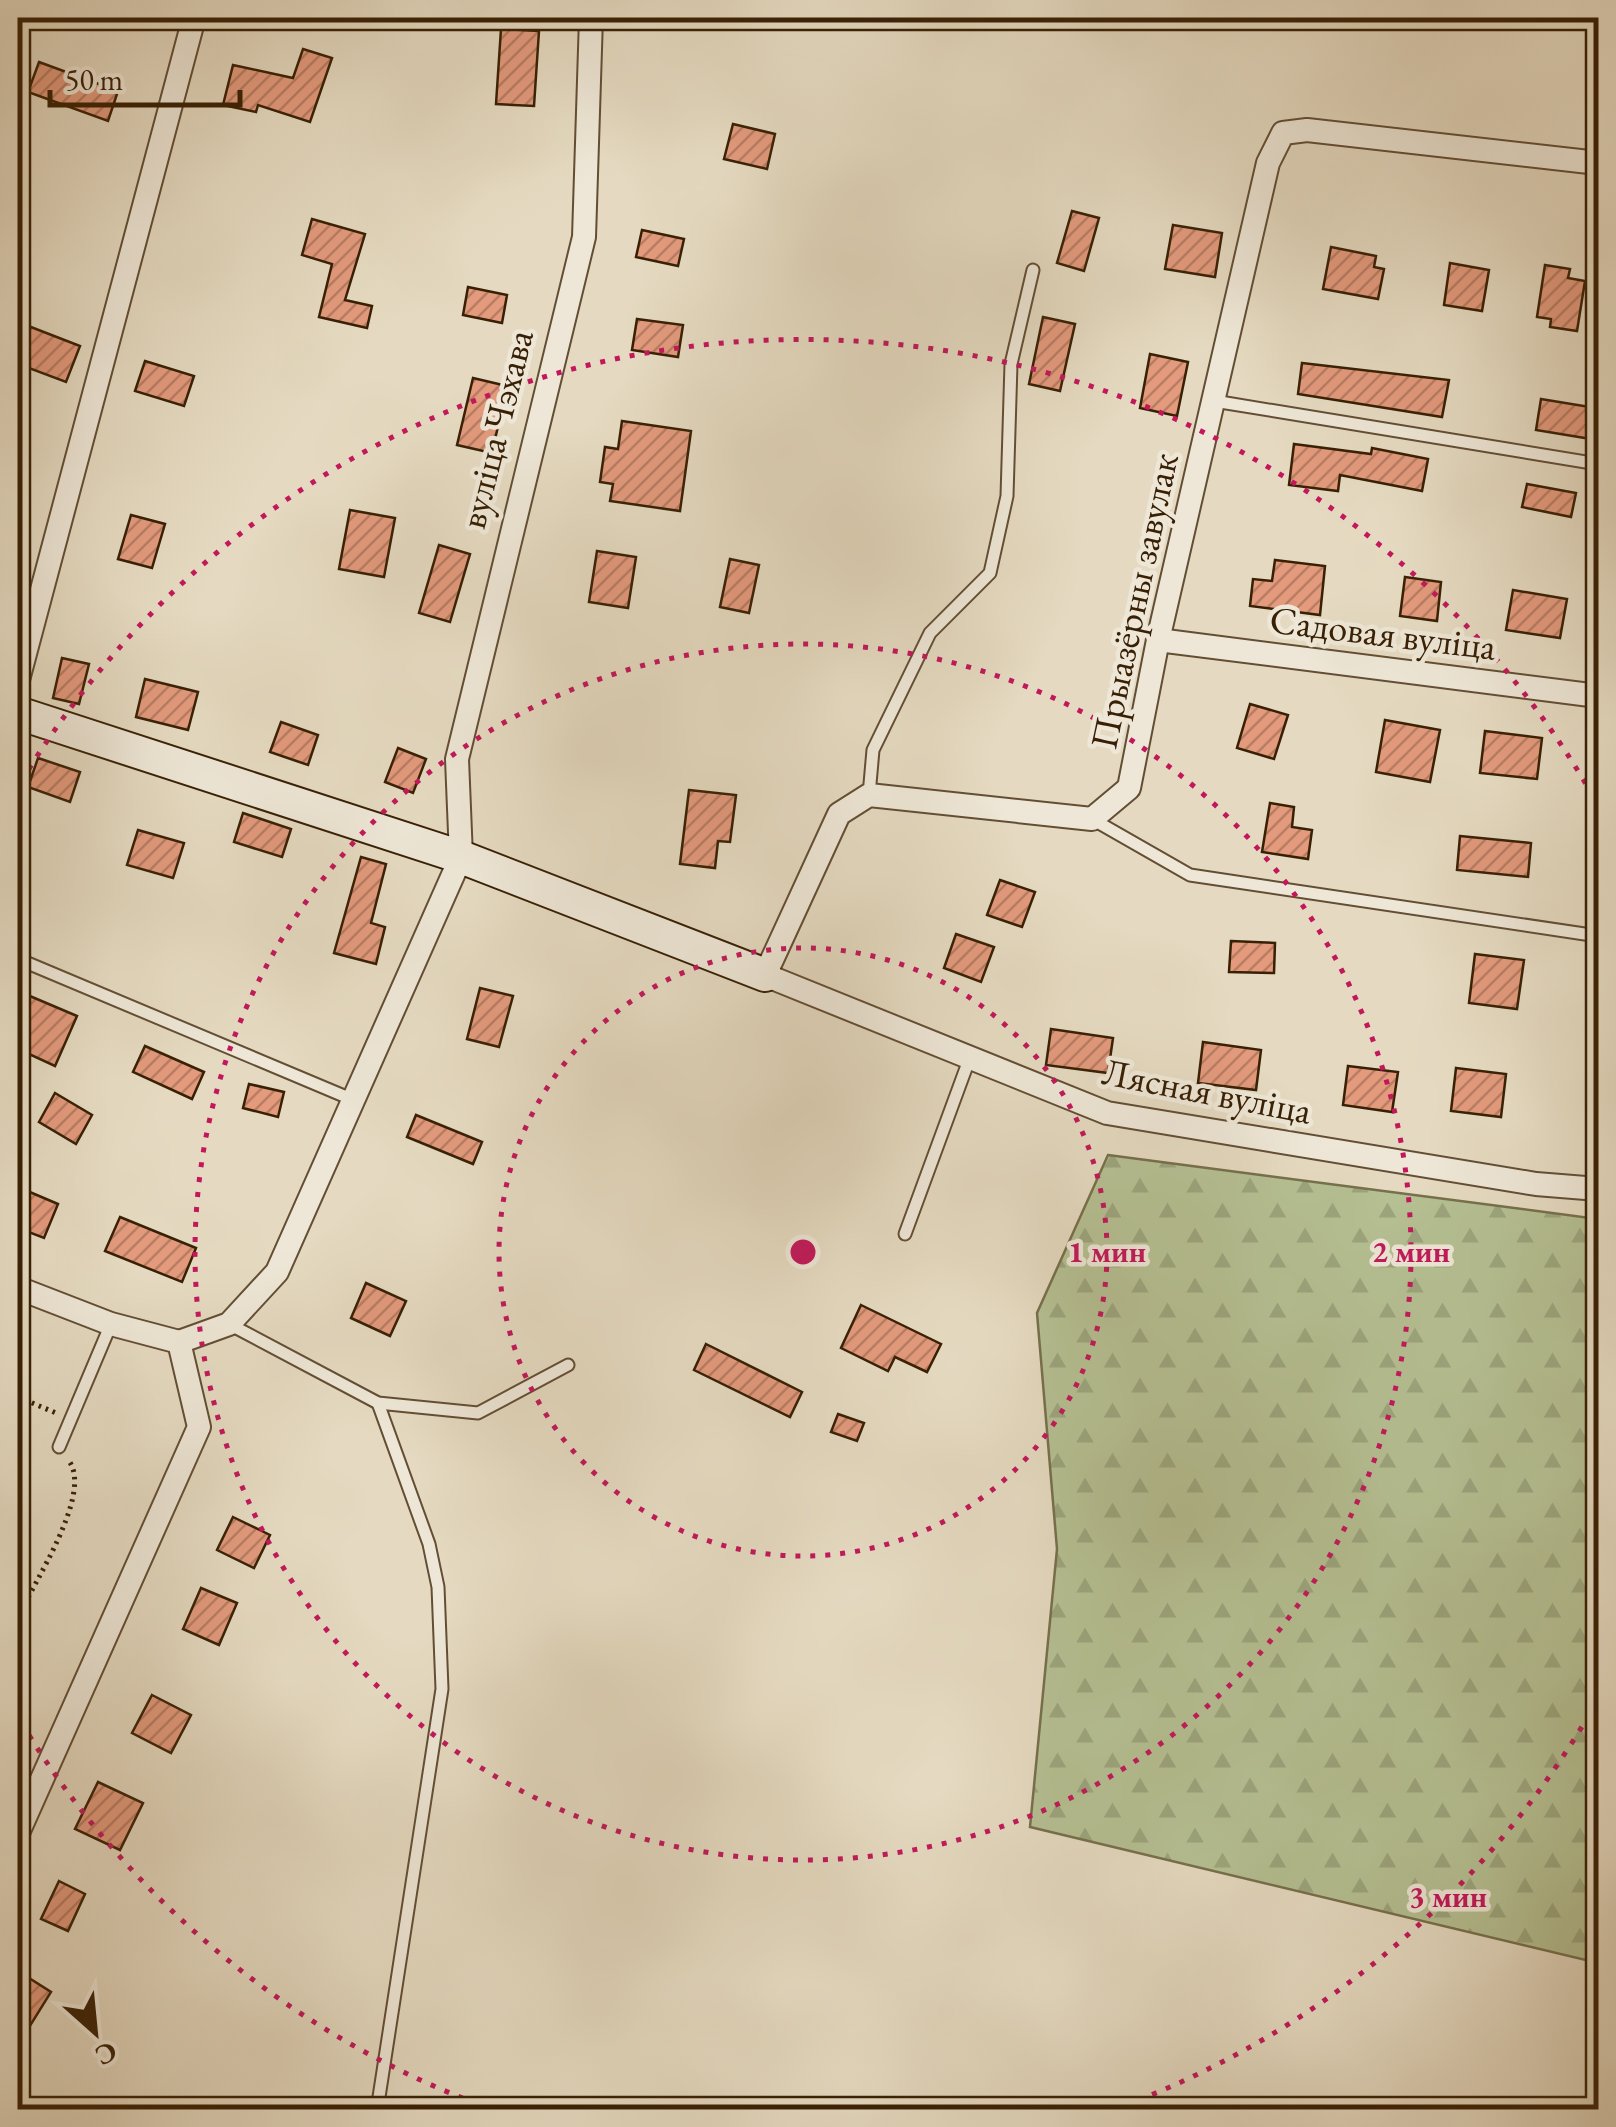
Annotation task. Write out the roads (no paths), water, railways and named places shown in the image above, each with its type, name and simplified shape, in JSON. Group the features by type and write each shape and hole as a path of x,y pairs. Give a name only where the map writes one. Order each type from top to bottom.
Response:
{"street":[{"path":"18,680 194,18"},
{"name":"вуліца Чэхава","path":"179,1342 229,1324 276,1272 356,1101 461,856 457,759 584,237 592,18"},
{"name":"Прыазёрны завулак","path":"1092,819 1129,788 1158,640 1268,163 1282,133 1307,130 1598,163"},
{"name":"Садовая вуліца","path":"1158,640 1598,696"},
{"path":"18,713 461,856 765,975 840,814 868,795 1092,819"},
{"name":"Лясная вуліца","path":"765,975 1106,1114 1536,1184 1598,1189"},
{"path":"18,1288 111,1324 179,1342 199,1428 18,1833"}],"lane":[{"path":"868,795 873,750 930,633 990,573 1007,496 1011,364 1034,270"},
{"path":"1214,401 1598,464"},
{"path":"1092,819 1190,875 1598,936"},
{"path":"18,960 356,1101"},
{"path":"905,1234 969,1060"},
{"path":"59,1447 111,1324"},
{"path":"229,1324 378,1402 478,1412 568,1365"},
{"path":"376,2110 442,1689 438,1587 429,1544 378,1402"}]}
